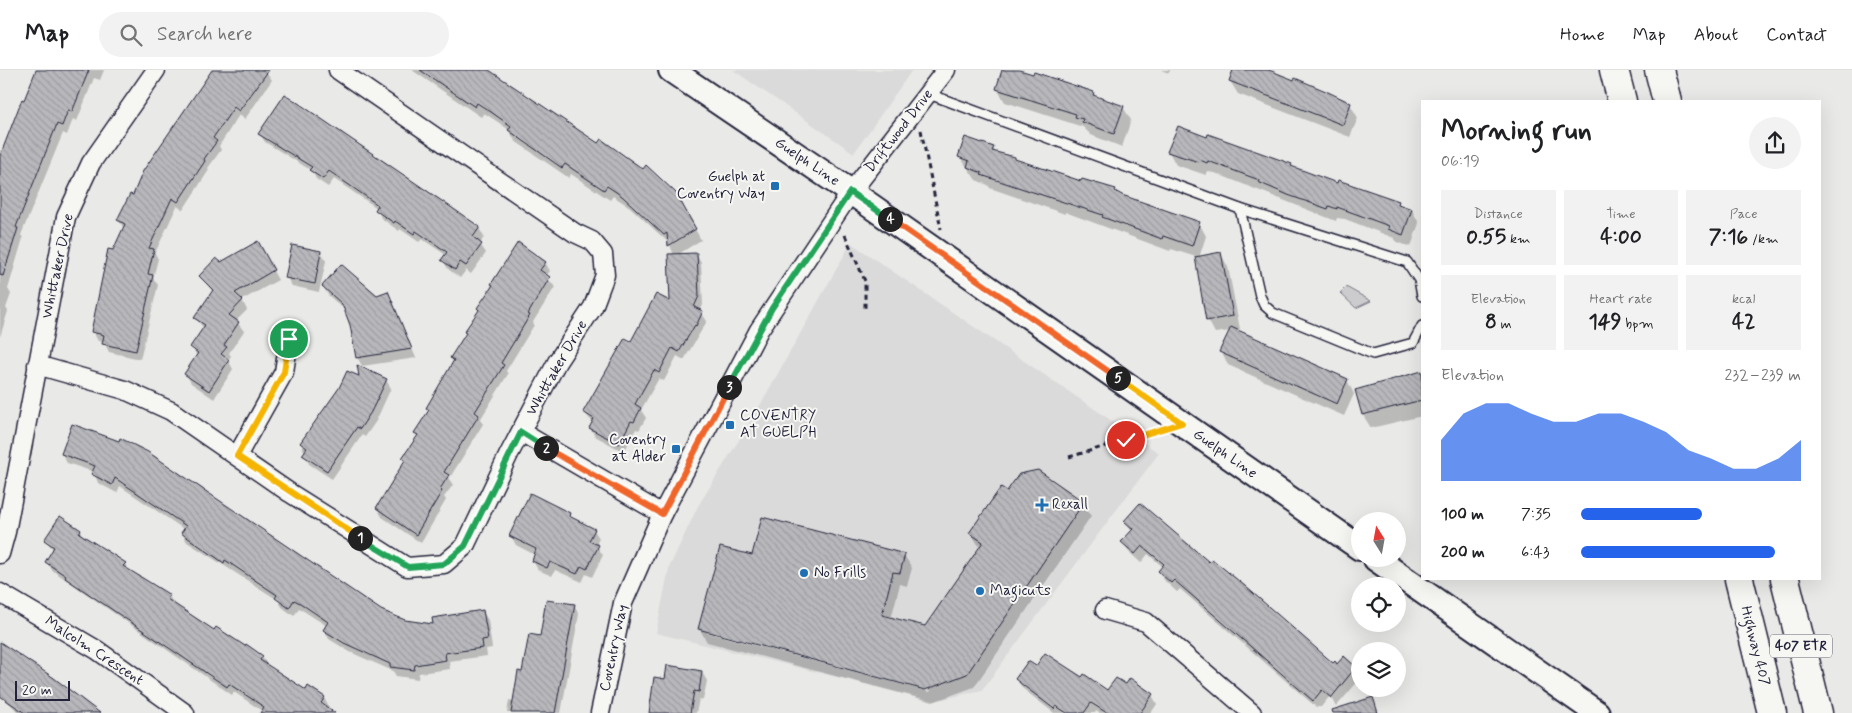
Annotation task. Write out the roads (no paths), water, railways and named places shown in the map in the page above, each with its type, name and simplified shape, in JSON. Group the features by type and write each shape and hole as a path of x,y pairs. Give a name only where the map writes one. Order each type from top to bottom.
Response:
{"highway":[{"path":"1614,70 1622,100"},
{"path":"1659,70 1667,100"},
{"name":"Highway 407","path":"1739,580 1772,713"},
{"name":"407 ETR","path":"1785,580 1818,713"}],"main road":[{"name":"Guelph Line","path":"671,70 850,192 1351,542"},
{"path":"1389,568 1597,713"}],"street":[{"name":"Whittaker Drive","path":"0,554 6,532 66,216 91,163 156,70"},
{"name":"Whittaker Drive","path":"37,365 134,395 171,411 290,493 408,567 444,564 465,546 557,362 593,307 605,276 603,254 592,241 575,233 338,70"},
{"name":"Driftwood Drive","path":"850,192 946,70"},
{"name":"Coventry Way","path":"600,713 623,603 662,514 759,330 850,192"},
{"path":"237,456 284,372 289,339"},
{"path":"521,432 662,514"},
{"name":"Malcolm Crescent","path":"0,593 97,650 185,713"},
{"path":"1105,610 1146,622 1252,713"}],"lane":[{"path":"929,94 1240,209 1407,262 1419,280 1421,291"},
{"path":"1240,209 1260,296 1264,305 1273,313 1373,354 1413,343 1421,328"}],"place":[{"name":"Guelph at Coventry Way","path":"775,186"},
{"name":"COVENTRY AT GUELPH","path":"730,425"},
{"name":"Coventry at Alder","path":"676,449"},
{"name":"Rexall","path":"1042,505"},
{"name":"No Frills","path":"804,573"},
{"name":"Magicuts","path":"980,591"}]}
